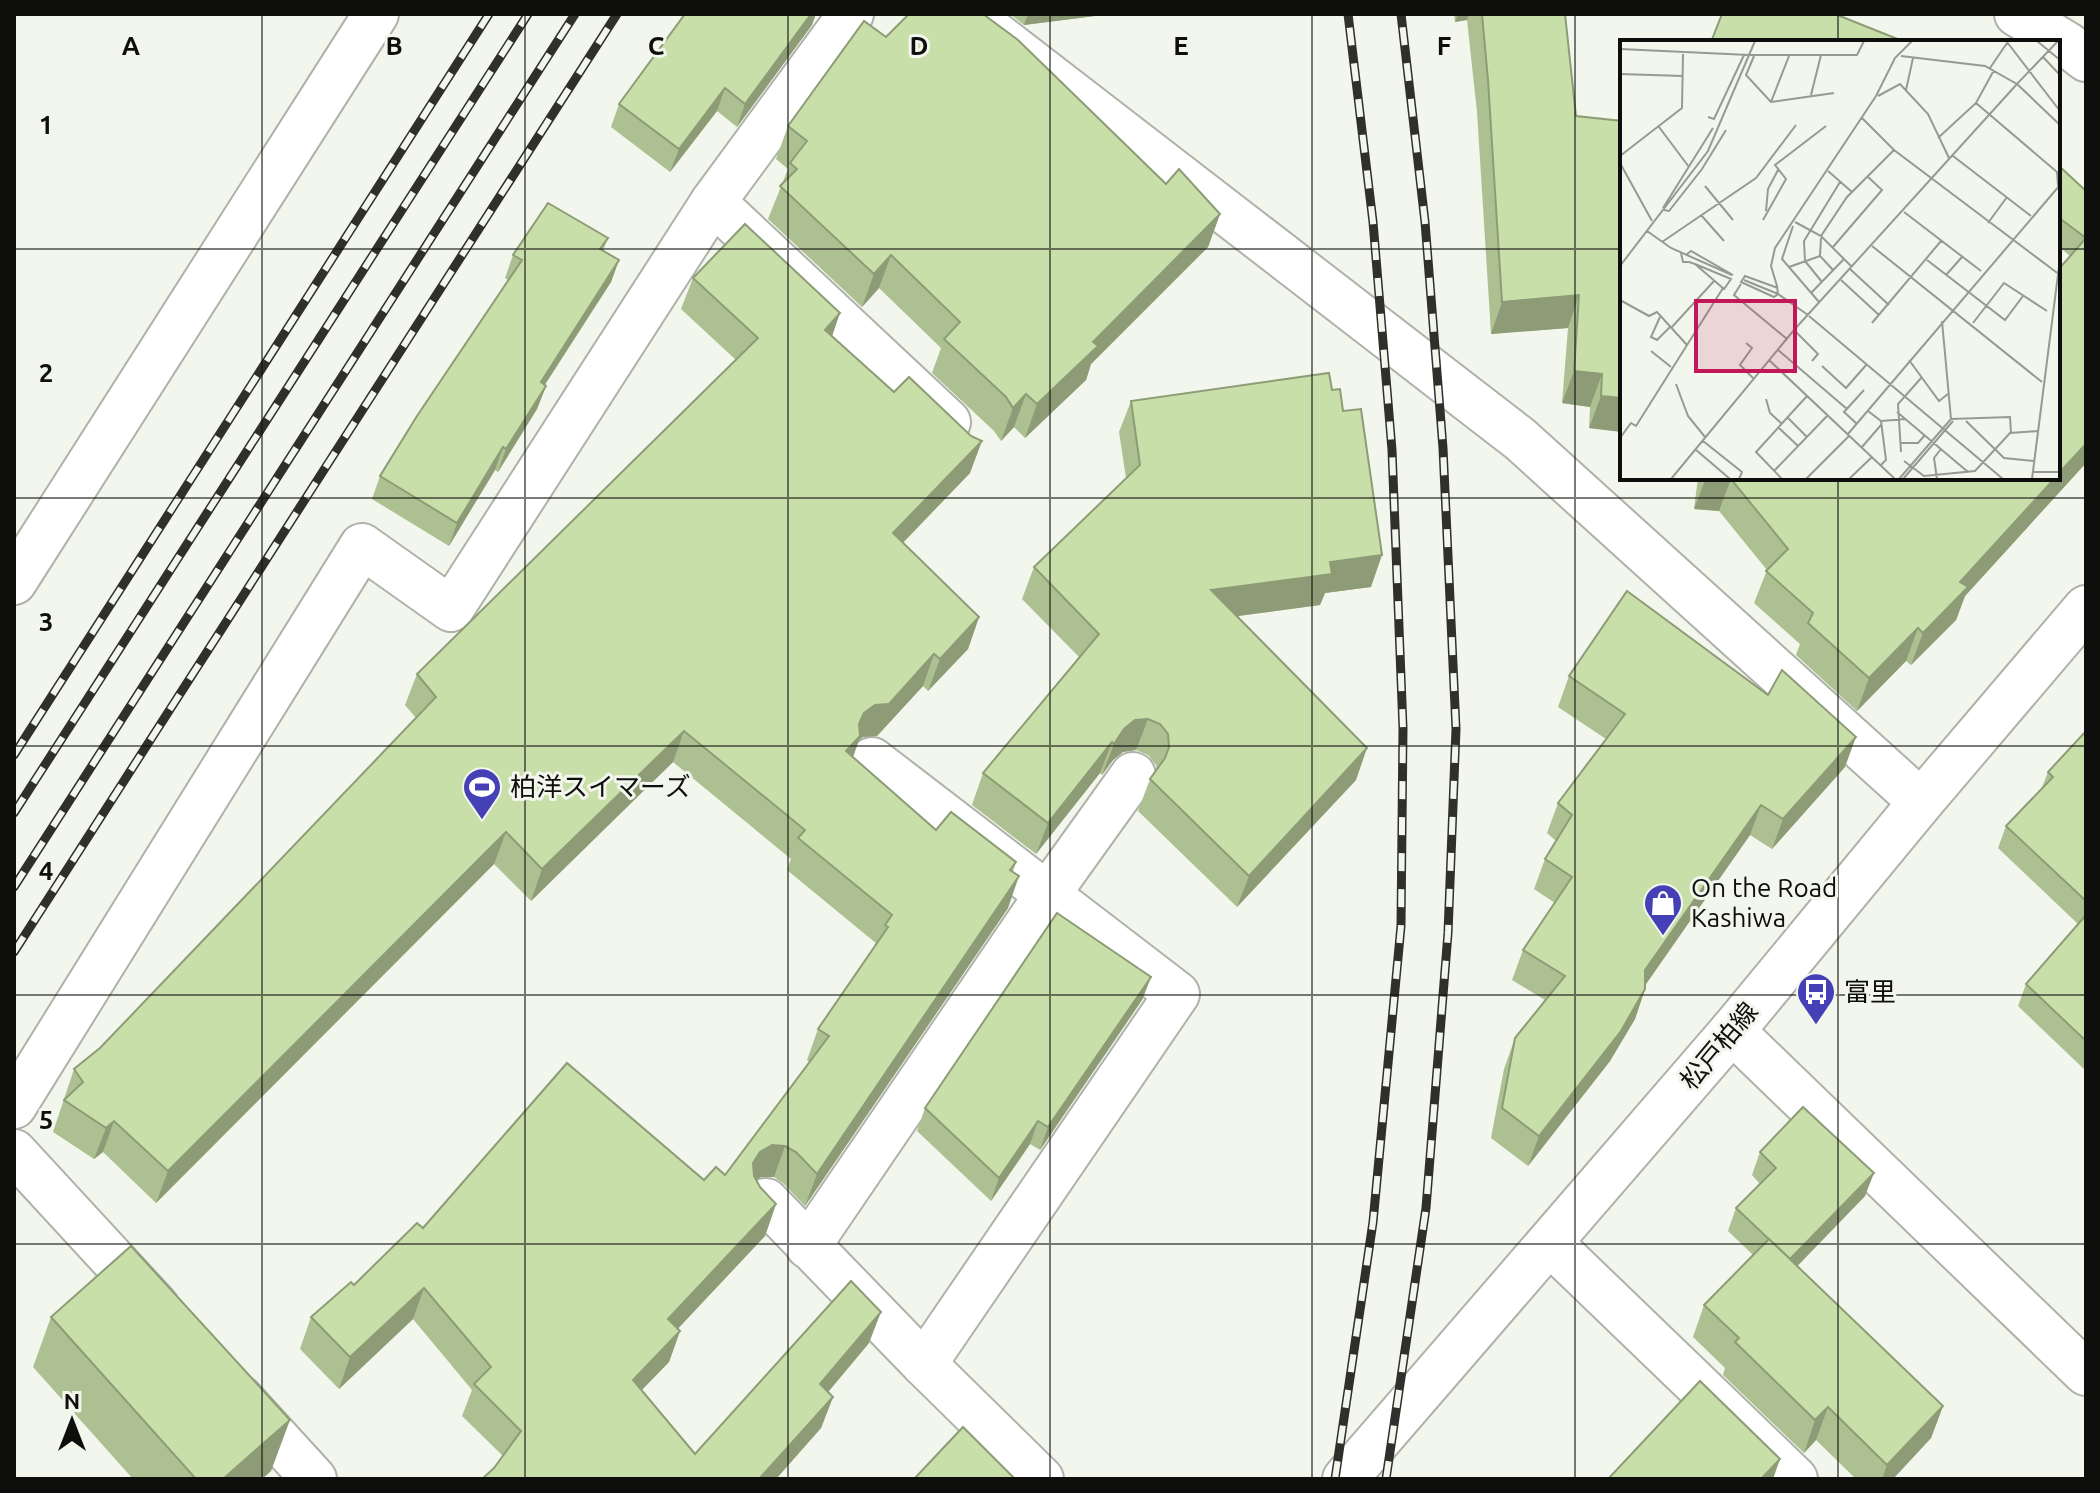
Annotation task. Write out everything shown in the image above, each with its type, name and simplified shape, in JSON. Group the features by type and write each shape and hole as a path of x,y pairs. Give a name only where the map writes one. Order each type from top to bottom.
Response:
{"street":[{"path":"14,582 376,14"},
{"path":"14,1106 362,546 451,609 713,202 851,14"},
{"path":"969,14 1520,439 1921,802"},
{"path":"2017,14 2060,40"},
{"path":"2060,40 2086,59"},
{"path":"713,202 977,449"},
{"name":"松戸柏線","path":"1345,1479 1732,1031 1921,802 2081,622"},
{"path":"872,760 1177,994 924,1364"},
{"path":"808,1246 1047,895 1133,775"},
{"path":"1732,1031 2086,1373"},
{"path":"14,1152 185,1338"},
{"path":"766,1201 1041,1479"},
{"path":"1550,1243 1795,1479"},
{"path":"217,1373 314,1479"}],"building":[{"path":"685,14 811,14 745,104 725,88 679,149 619,104"},
{"path":"909,14 983,14 1018,40 1166,184 1179,169 1220,214 1093,342 1098,346 1037,404 1026,394 1013,408 1006,397 944,339 960,322 891,255 874,274 780,186 797,169 790,163 807,141 788,126 864,21 886,37"},
{"path":"1482,14 1565,14 1576,116 1620,121 1620,398 1601,396 1602,374 1574,371 1579,295 1502,302"},
{"path":"1722,14 1835,14 1900,40 1712,40"},
{"path":"2060,167 2086,191 2086,238 2060,218"},
{"path":"548,203 608,238 600,249 619,260 541,382 546,386 506,449 503,447 457,523 380,476 522,260 513,255"},
{"path":"745,224 840,313 825,330 894,392 909,377 971,436 982,441 893,533 979,617 940,659 934,654 889,704 875,705 864,713 859,724 860,736 846,751 936,830 951,812 1016,862 1010,870 1019,876 817,1174 796,1152 785,1146 772,1145 760,1152 753,1163 754,1176 776,1204 668,1319 680,1331 633,1380 695,1454 851,1281 881,1312 820,1384 833,1397 759,1479 482,1479 521,1431 474,1384 491,1367 424,1288 350,1357 311,1317 351,1282 354,1285 417,1223 423,1228 567,1063 704,1180 716,1167 725,1175 829,1036 818,1029 888,927 885,925 892,915 798,838 805,830 684,731 542,869 506,832 168,1171 114,1121 106,1128 64,1100 83,1082 74,1069 100,1048 436,697 417,674 758,338 693,278"},
{"path":"2086,238 2086,444 2060,472 2060,268"},
{"path":"1329,373 1332,390 1340,389 1343,411 1361,409 1382,555 1330,562 1332,574 1211,590 1367,748 1249,876 1150,779 1169,747 1168,734 1160,724 1148,719 1135,720 1124,729 1048,823 983,773 1099,634 1034,567 1140,465 1131,401"},
{"path":"1732,480 2053,480 1960,582 1968,587 1923,633 1918,628 1869,678 1808,623 1813,613 1766,571 1788,549"},
{"path":"1627,591 1768,695 1782,670 1856,737 1783,819 1761,805 1645,970 1645,989 1621,1031 1539,1136 1502,1108 1515,1038 1565,976 1523,950 1572,877 1545,859 1572,815 1558,803 1625,714 1569,676"},
{"path":"2086,731 2086,901 2006,826 2053,777 2048,772"},
{"path":"1057,913 1151,977 1048,1127 1038,1121 999,1178 925,1108"},
{"path":"2086,915 2086,1041 2026,984"},
{"path":"1803,1107 1874,1173 1790,1259 1736,1208 1776,1168 1760,1152"},
{"path":"1769,1239 1943,1406 1887,1465 1828,1407 1815,1420 1735,1342 1739,1338 1704,1305"},
{"path":"131,1246 290,1420 223,1479 196,1479 51,1317"},
{"path":"1700,1381 1780,1459 1761,1479 1608,1479"},
{"path":"963,1427 1015,1479 914,1479"}],"railway":[{"path":"14,755 489,14"},
{"path":"14,813 528,14"},
{"path":"14,887 575,14"},
{"path":"14,952 617,14"},
{"path":"1335,1479 1373,1222 1401,926 1403,728 1392,450 1373,222 1348,14"},
{"path":"1386,1479 1426,1208 1448,933 1456,729 1443,448 1425,222 1401,14"}],"place":[{"name":"柏洋スイマーズ","path":"482,821"},
{"name":"On the Road Kashiwa","path":"1663,937"},
{"name":"富里","path":"1816,1026"}]}
